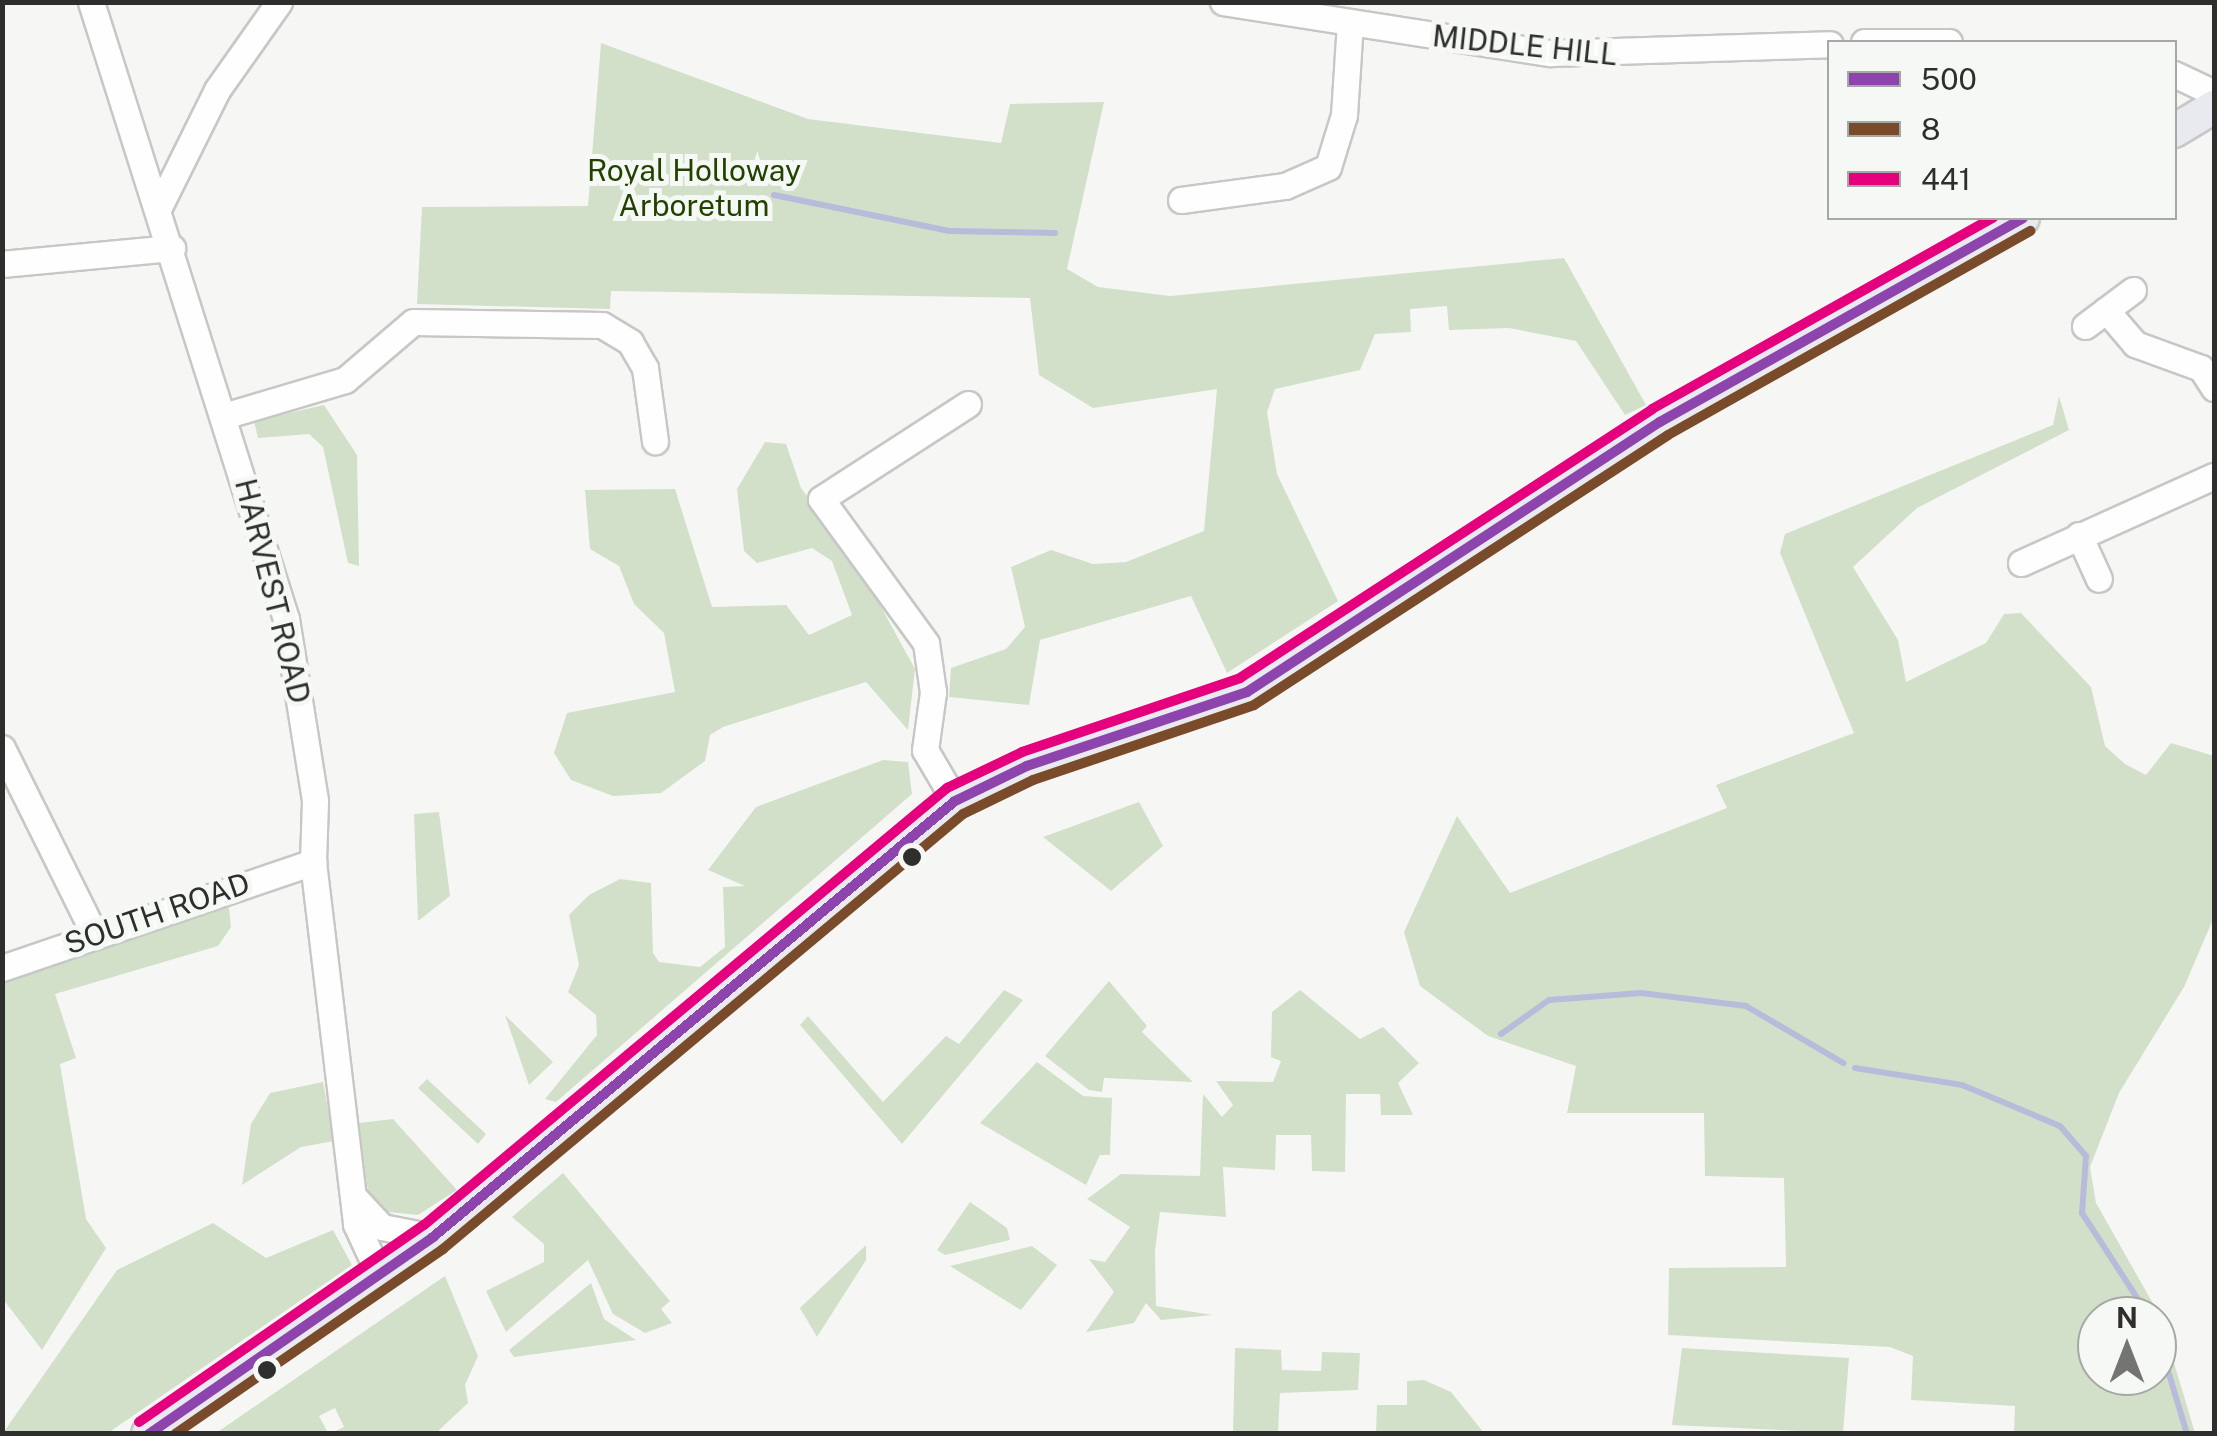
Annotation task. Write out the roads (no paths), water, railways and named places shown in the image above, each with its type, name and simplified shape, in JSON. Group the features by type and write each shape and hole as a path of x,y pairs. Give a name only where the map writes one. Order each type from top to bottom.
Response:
{"main road":[{"path":"148,1434 434,1237 956,801 1027,766 1247,692 1660,422 2020,220"}],"street":[{"name":"HARVEST ROAD","path":"91,2 227,415 302,698 320,850 314,862 359,1235 380,1276"},
{"path":"158,208 216,90 279,2"},
{"name":"MIDDLE HILL","path":"1223,2 1350,24 1594,56 1827,44"},
{"path":"1181,200 1286,186 1328,167 1344,115 1350,24"},
{"path":"2177,75 2214,92"},
{"path":"2,264 172,248"},
{"path":"2085,326 2133,290"},
{"path":"2106,310 2136,344 2213,378"},
{"path":"227,415 345,380 413,322 602,326 630,342 645,368 655,441"},
{"path":"956,801 925,750 933,692 926,643 821,499 968,404"},
{"path":"2021,562 2214,476"},
{"path":"2079,535 2099,578"},
{"path":"2,748 94,933"},
{"name":"SOUTH ROAD","path":"2,968 94,933 314,862"},
{"path":"354,1197 382,1227 434,1237"}],"waterway":[{"path":"774,195 949,231 1055,233"},
{"path":"1501,1034 1549,1000 1641,993 1746,1006 1843,1063"},
{"path":"1855,1068 1962,1085 2060,1126 2086,1156 2082,1213 2136,1296"},
{"path":"2176,1396 2187,1434"}],"park label":[{"name":"Royal Holloway Arboretum","path":"694,187"}]}
